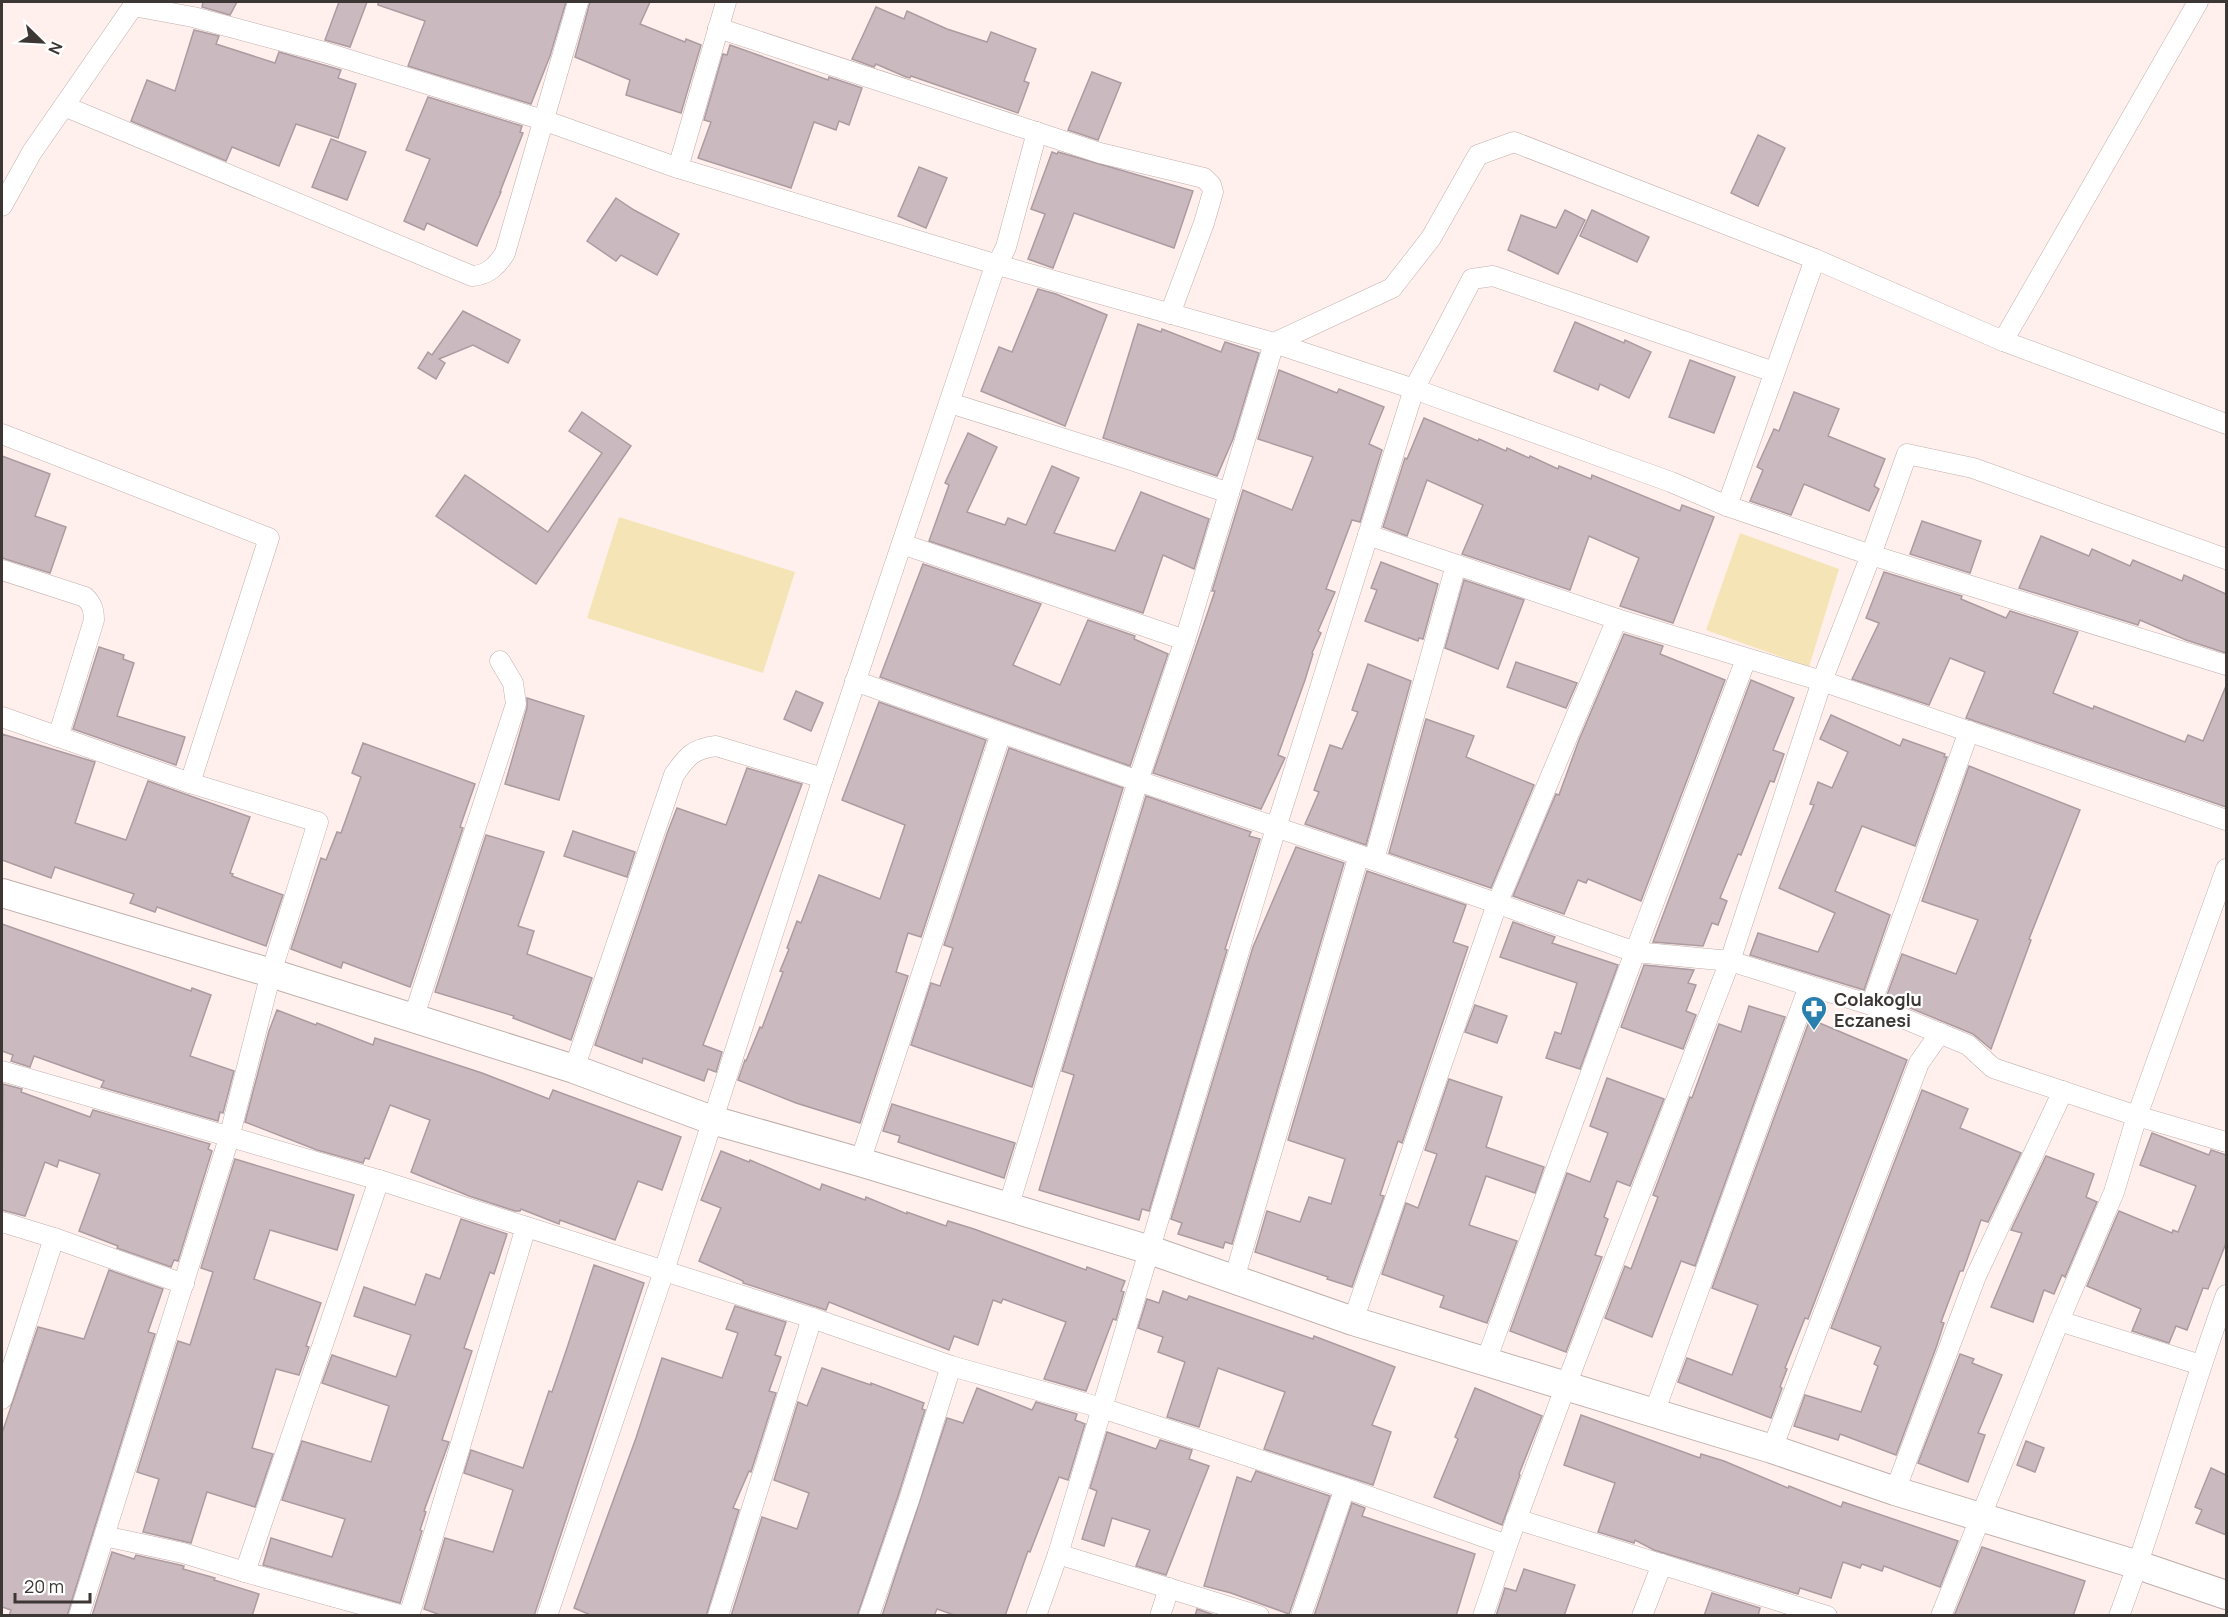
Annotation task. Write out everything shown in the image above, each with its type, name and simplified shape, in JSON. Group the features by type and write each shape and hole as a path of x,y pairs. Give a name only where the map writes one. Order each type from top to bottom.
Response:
{"street":[{"path":"64,106 472,276 481,275 490,271 505,253 578,2"},
{"path":"678,168 726,2"},
{"path":"2003,341 2198,2"},
{"path":"2,206 32,152 134,4 193,17 324,52 543,120 678,168 998,265 1274,343 1414,389 1671,482 1727,506 1871,555 2226,665"},
{"path":"718,28 1100,153 1204,178 1211,185 1213,192 1204,223 1170,314"},
{"path":"547,1616 664,1270 855,681 992,275 1006,247 1036,132"},
{"path":"1008,1208 1138,781 1185,640 1274,343 1392,288 1431,238 1479,155 1514,142 1815,259 2003,341 2226,424"},
{"path":"1727,506 1815,259"},
{"path":"1036,1616 1058,1554 1276,828 1414,389 1472,279 1493,276 1774,372"},
{"path":"950,403 1228,493"},
{"path":"2,434 269,538 190,783"},
{"path":"1483,1616 1566,1385 1730,961 1822,681 1907,454 1973,468 2226,559"},
{"path":"1368,535 1617,619 1822,681 2226,820"},
{"path":"902,544 1185,640"},
{"path":"1234,1279 1367,858 1456,565"},
{"path":"2,570 85,597 94,612 83,660 58,737"},
{"path":"1353,1321 1497,904 1617,619"},
{"path":"1486,1361 1635,952 1746,659"},
{"path":"413,1019 516,704 513,683 500,662"},
{"path":"855,681 1635,952 1730,961 1871,1005 1968,1045 1993,1068 2137,1116 2226,1142"},
{"path":"2,717 190,783 318,822 271,974 229,1138 79,1616"},
{"path":"1871,1005 1969,731"},
{"path":"860,1162 1001,733"},
{"path":"574,1069 674,775 685,760 699,748 716,746 823,778"},
{"path":"1941,1616 2114,1192 2137,1116 2226,869"},
{"path":"2,893 574,1069 712,1120 860,1162 1150,1250 1353,1321 1772,1449 1895,1491 2138,1565 2226,1595"},
{"path":"1654,1413 1809,987"},
{"path":"1772,1449 1919,1063 1940,1033"},
{"path":"2,1071 378,1180 664,1270 951,1366 1102,1408 1345,1488 1507,1545"},
{"path":"1895,1491 1976,1276 2063,1091"},
{"path":"245,1572 378,1180"},
{"path":"2,1222 184,1284"},
{"path":"409,1616 526,1227"},
{"path":"2,1399 54,1238"},
{"path":"2119,1616 2138,1565 2201,1365 2226,1295"},
{"path":"718,1616 812,1318"},
{"path":"2060,1321 2201,1365"},
{"path":"869,1616 909,1500 951,1366"},
{"path":"1301,1616 1345,1488"},
{"path":"1516,1519 1662,1564 1778,1608 1827,1616"},
{"path":"104,1536 183,1553 402,1616"},
{"path":"1058,1554 1259,1616"},
{"path":"1642,1616 1662,1564"},
{"path":"1160,1616 1169,1588"}],"shaded area":[{"path":"619,517 795,572 763,673 587,618"},
{"path":"1740,533 1839,569 1809,667 1706,630"}],"building":[{"path":"203,2 237,2 230,15 202,7"},
{"path":"339,2 367,2 350,47 325,40"},
{"path":"378,2 566,2 550,56 531,104 408,66 425,21 378,5"},
{"path":"590,2 650,2 640,24 685,42 686,39 701,45 681,113 626,95 630,80 575,57"},
{"path":"876,7 904,19 907,11 947,29 987,42 991,32 1036,49 1024,81 1029,83 1018,113 911,76 906,77 876,64 874,67 852,59"},
{"path":"194,30 219,36 216,44 275,63 279,52 341,70 338,78 356,84 338,138 296,124 279,166 232,147 226,161 131,121 147,80 175,91"},
{"path":"730,45 828,80 829,77 862,88 849,125 839,121 836,130 814,122 791,188 698,158 711,122 704,120 723,54 727,55"},
{"path":"1092,72 1121,83 1098,140 1068,130"},
{"path":"428,97 522,126 520,132 523,133 501,192 477,246 427,223 424,230 404,221 430,159 406,150"},
{"path":"1758,135 1785,148 1758,206 1731,193"},
{"path":"331,139 366,152 347,200 312,187"},
{"path":"1052,152 1193,191 1174,248 1074,213 1053,268 1028,259 1045,214 1031,209"},
{"path":"919,167 947,178 926,228 898,216"},
{"path":"616,198 679,234 657,275 621,255 616,261 587,241"},
{"path":"1565,210 1585,220 1558,274 1508,250 1521,215 1556,228"},
{"path":"1592,210 1649,237 1637,262 1580,236"},
{"path":"1038,289 1107,315 1065,426 981,391 999,347 1012,352"},
{"path":"463,311 520,340 508,363 473,345 439,359 445,363 436,379 418,368 428,352 432,355"},
{"path":"1575,322 1651,352 1629,398 1600,384 1598,390 1554,371"},
{"path":"1138,324 1161,332 1162,329 1221,352 1225,342 1259,353 1233,439 1217,476 1103,438"},
{"path":"1690,360 1735,377 1714,433 1669,417"},
{"path":"1279,370 1337,393 1339,389 1384,407 1369,444 1382,450 1360,522 1352,520 1326,589 1335,592 1318,631 1321,633 1312,653 1305,680 1278,755 1285,758 1261,809 1153,773 1215,591 1212,591 1243,490 1292,510 1313,457 1258,439"},
{"path":"1794,392 1839,409 1828,436 1885,459 1874,486 1879,489 1869,511 1804,484 1791,515 1750,501 1763,470 1757,467 1774,429 1779,431"},
{"path":"582,412 631,446 536,584 436,516 465,475 548,532 602,453 569,431"},
{"path":"1424,418 1478,441 1479,439 1506,451 1507,448 1529,458 1530,456 1558,469 1559,466 1591,479 1592,475 1680,511 1682,505 1714,517 1673,623 1620,606 1639,558 1589,536 1570,590 1462,554 1483,505 1427,480 1407,536 1383,527 1405,458 1407,459"},
{"path":"968,433 997,447 967,512 1005,525 1008,518 1026,525 1052,466 1079,478 1054,533 1115,551 1141,492 1209,519 1194,569 1163,555 1143,613 929,541 949,485 945,483"},
{"path":"2,456 50,474 35,516 66,527 50,573 2,558"},
{"path":"1922,521 1981,541 1970,573 1910,554"},
{"path":"2041,536 2089,556 2092,549 2130,566 2133,560 2182,581 2184,575 2226,594 2226,653 2186,640 2140,620 2138,625 2019,588"},
{"path":"1381,562 1438,584 1423,639 1419,638 1418,641 1365,621 1377,590 1371,588"},
{"path":"923,564 1041,604 1013,665 1060,685 1088,620 1135,636 1134,639 1168,654 1130,766 880,677"},
{"path":"1884,572 1962,596 1961,599 2006,618 2010,611 2078,632 2053,693 2093,709 2094,706 2185,742 2188,735 2203,741 2226,686 2226,807 1966,718 1985,672 1950,658 1929,705 1852,679 1879,623 1866,618"},
{"path":"1464,580 1524,600 1498,669 1445,648"},
{"path":"1624,634 1663,646 1660,654 1725,680 1641,901 1588,879 1586,883 1578,880 1564,914 1513,896 1556,794 1559,795 1579,740"},
{"path":"99,647 124,655 123,659 134,663 117,716 185,737 176,765 73,729"},
{"path":"1516,662 1577,683 1566,708 1507,687"},
{"path":"1368,664 1411,681 1366,845 1305,824 1319,792 1314,790 1330,745 1342,749 1358,712 1352,710"},
{"path":"1751,680 1794,698 1773,750 1784,754 1774,782 1770,781 1741,855 1738,854 1720,898 1727,901 1718,925 1712,923 1703,946 1653,942"},
{"path":"796,691 823,703 811,731 784,719"},
{"path":"527,698 584,716 559,800 505,784 527,708"},
{"path":"879,702 986,740 921,937 908,933 896,972 908,976 860,1123 796,1103 738,1080 760,1027 762,1028 783,972 780,971 797,921 801,923 819,875 880,899 905,825 842,800"},
{"path":"1831,715 1900,746 1903,739 1945,754 1944,757 1947,757 1915,846 1862,826 1835,891 1890,915 1864,990 1750,955 1758,933 1818,952 1835,913 1779,888 1814,805 1810,804 1818,782 1832,788 1848,752 1820,739"},
{"path":"1426,719 1474,736 1466,757 1534,785 1491,888 1389,853"},
{"path":"2,734 95,762 75,823 126,840 148,781 250,817 230,873 233,874 232,876 283,895 266,946 157,907 155,912 130,903 134,894 55,867 51,878 2,860"},
{"path":"363,743 475,784 460,827 463,828 410,987 343,962 341,968 291,949 321,858 326,860 337,832 341,833 361,777 352,773"},
{"path":"1009,748 1123,788 1032,1087 911,1045 931,983 940,986 953,948 944,945"},
{"path":"1969,766 2080,810 2029,939 2031,940 1991,1049 1973,1034 1886,998 1902,954 1956,974 1978,920 1922,901"},
{"path":"747,768 802,784 703,1045 722,1052 716,1072 708,1069 704,1081 643,1058 642,1063 595,1045 677,808 726,825"},
{"path":"1146,796 1251,832 1249,836 1260,839 1225,949 1227,950 1149,1211 1142,1209 1139,1220 1039,1190 1074,1075 1062,1071"},
{"path":"573,831 635,852 627,877 564,856"},
{"path":"486,835 544,852 518,926 534,931 527,954 592,978 571,1040 513,1018 514,1016 435,992"},
{"path":"1296,847 1344,863 1232,1244 1225,1242 1223,1248 1178,1234 1182,1223 1171,1219 1253,947"},
{"path":"1367,871 1466,905 1453,942 1468,947 1402,1143 1398,1141 1380,1195 1384,1196 1352,1287 1255,1252 1267,1211 1300,1222 1309,1197 1331,1204 1345,1159 1288,1140"},
{"path":"1513,922 1555,937 1552,943 1618,965 1580,1069 1546,1058 1555,1032 1561,1034 1577,983 1500,957"},
{"path":"2,924 191,991 192,988 211,995 190,1056 234,1071 223,1113 220,1112 218,1121 101,1087 104,1081 34,1056 30,1067 11,1061 13,1055 2,1051"},
{"path":"1644,965 1694,970 1688,983 1696,985 1686,1011 1696,1015 1683,1049 1621,1027"},
{"path":"1475,1005 1507,1016 1497,1043 1465,1032"},
{"path":"1749,1006 1785,1017 1695,1266 1681,1261 1652,1337 1605,1318 1625,1266 1631,1269 1658,1197 1653,1195 1719,1024 1741,1032"},
{"path":"277,1010 373,1045 375,1038 482,1073 549,1099 553,1090 681,1137 662,1190 638,1181 615,1240 560,1220 559,1224 521,1209 515,1211 469,1196 411,1172 430,1120 390,1105 369,1159 365,1158 363,1163 317,1150 245,1122 269,1031"},
{"path":"1810,1019 1907,1060 1808,1319 1805,1318 1785,1368 1787,1369 1780,1387 1782,1388 1771,1418 1678,1382 1687,1358 1732,1375 1758,1305 1712,1288"},
{"path":"1607,1078 1664,1099 1630,1186 1617,1181 1604,1217 1608,1219 1595,1255 1602,1257 1566,1352 1510,1331 1567,1173 1590,1182 1608,1133 1590,1126"},
{"path":"1449,1079 1502,1097 1486,1147 1544,1167 1535,1193 1486,1176 1469,1225 1517,1241 1487,1323 1440,1307 1444,1296 1382,1274 1406,1203 1418,1208 1437,1154 1425,1150"},
{"path":"3,1084 22,1089 21,1092 90,1117 93,1110 210,1144 208,1149 212,1151 178,1261 174,1260 171,1267 117,1248 118,1246 79,1231 100,1174 59,1160 57,1167 45,1162 25,1216 2,1210"},
{"path":"1922,1090 1968,1109 1960,1128 2021,1153 1988,1222 1981,1220 1963,1271 1960,1271 1941,1322 1944,1323 1937,1345 1896,1455 1840,1434 1838,1440 1794,1426 1805,1395 1861,1412 1878,1366 1874,1364 1881,1347 1831,1328"},
{"path":"892,1104 1015,1143 1004,1178 898,1142 900,1136 883,1131"},
{"path":"2152,1133 2209,1155 2211,1150 2226,1155 2226,1243 2208,1289 2203,1288 2187,1330 2176,1326 2169,1343 2132,1331 2141,1309 2087,1286 2119,1211 2172,1233 2173,1230 2178,1232 2196,1186 2140,1165"},
{"path":"721,1151 749,1162 750,1160 820,1190 822,1184 865,1200 866,1197 907,1214 907,1212 946,1226 948,1221 1086,1270 1087,1267 1125,1281 1116,1320 1113,1319 1086,1391 1044,1379 1066,1322 1003,1299 1001,1303 993,1300 978,1345 954,1336 949,1350 829,1302 826,1310 743,1283 699,1261 721,1208 701,1200"},
{"path":"2046,1156 2094,1174 2086,1197 2097,1202 2065,1277 2062,1275 2054,1294 2044,1290 2033,1322 1991,1307 2022,1233 2011,1230"},
{"path":"235,1159 354,1195 337,1250 270,1230 254,1279 321,1303 299,1375 276,1369 252,1448 273,1454 255,1507 207,1492 191,1543 143,1532 159,1479 137,1472 178,1341 190,1345 213,1272 201,1268"},
{"path":"461,1219 507,1234 494,1274 490,1272 464,1348 472,1351 442,1440 449,1442 424,1511 426,1512 420,1530 422,1531 400,1603 263,1565 271,1538 332,1557 345,1519 282,1500 302,1441 371,1462 389,1406 322,1383 332,1355 396,1377 411,1335 354,1316 364,1287 415,1305 426,1274 440,1279"},
{"path":"594,1265 644,1283 534,1616 443,1616 424,1609 445,1538 493,1552 513,1490 464,1473 471,1450 523,1468 549,1391 552,1392"},
{"path":"109,1270 163,1289 148,1332 155,1334 67,1616 9,1616 11,1610 2,1607 2,1433 38,1327 84,1339"},
{"path":"1163,1291 1187,1300 1189,1296 1313,1339 1314,1336 1395,1367 1372,1425 1391,1432 1373,1485 1264,1449 1285,1392 1218,1368 1199,1427 1167,1417 1185,1362 1158,1352 1163,1337 1138,1328 1147,1299 1159,1303"},
{"path":"735,1306 786,1322 775,1355 781,1357 769,1391 776,1393 751,1472 749,1471 733,1508 739,1510 706,1616 593,1616 574,1608 636,1438 662,1358 722,1378 738,1333 726,1329"},
{"path":"1960,1354 1974,1359 1972,1363 2002,1375 1978,1433 1985,1435 1968,1482 1918,1463"},
{"path":"822,1368 924,1403 922,1409 925,1410 857,1616 731,1616 762,1517 797,1529 809,1493 774,1480 798,1402 807,1406"},
{"path":"977,1388 1032,1410 1036,1402 1077,1414 1075,1420 1085,1424 1068,1480 1059,1477 1030,1552 1028,1551 1005,1616 957,1616 937,1609 934,1616 882,1616 947,1418 963,1423"},
{"path":"1475,1388 1542,1416 1502,1525 1434,1497 1458,1439 1455,1437"},
{"path":"1581,1415 1700,1458 1701,1454 1724,1461 1841,1507 1843,1502 1958,1541 1940,1587 1884,1566 1882,1571 1862,1564 1860,1568 1843,1562 1831,1598 1800,1588 1798,1594 1654,1550 1635,1540 1634,1543 1598,1532 1615,1483 1564,1465"},
{"path":"1107,1432 1156,1449 1160,1440 1192,1450 1189,1459 1209,1466 1166,1575 1136,1566 1150,1530 1112,1518 1104,1546 1082,1539 1097,1491 1090,1488"},
{"path":"2026,1441 2044,1448 2035,1472 2017,1465"},
{"path":"2211,1468 2226,1475 2226,1535 2196,1523 2202,1510 2195,1507"},
{"path":"1256,1471 1330,1496 1289,1614 1204,1586 1237,1477 1251,1482"},
{"path":"1352,1503 1365,1508 1362,1516 1475,1554 1456,1616 1314,1616"},
{"path":"1982,1547 2085,1581 2073,1616 1954,1616"},
{"path":"112,1552 134,1559 136,1555 184,1566 183,1569 259,1594 252,1616 92,1616"},
{"path":"1524,1569 1575,1585 1564,1616 1496,1616 1505,1588 1516,1591"},
{"path":"1712,1593 1760,1608 1758,1616 1704,1616"},
{"path":"1197,1609 1217,1616 1195,1616"}],"place":[{"name":"Colakoglu Eczanesi","path":"1814,1032"}]}
